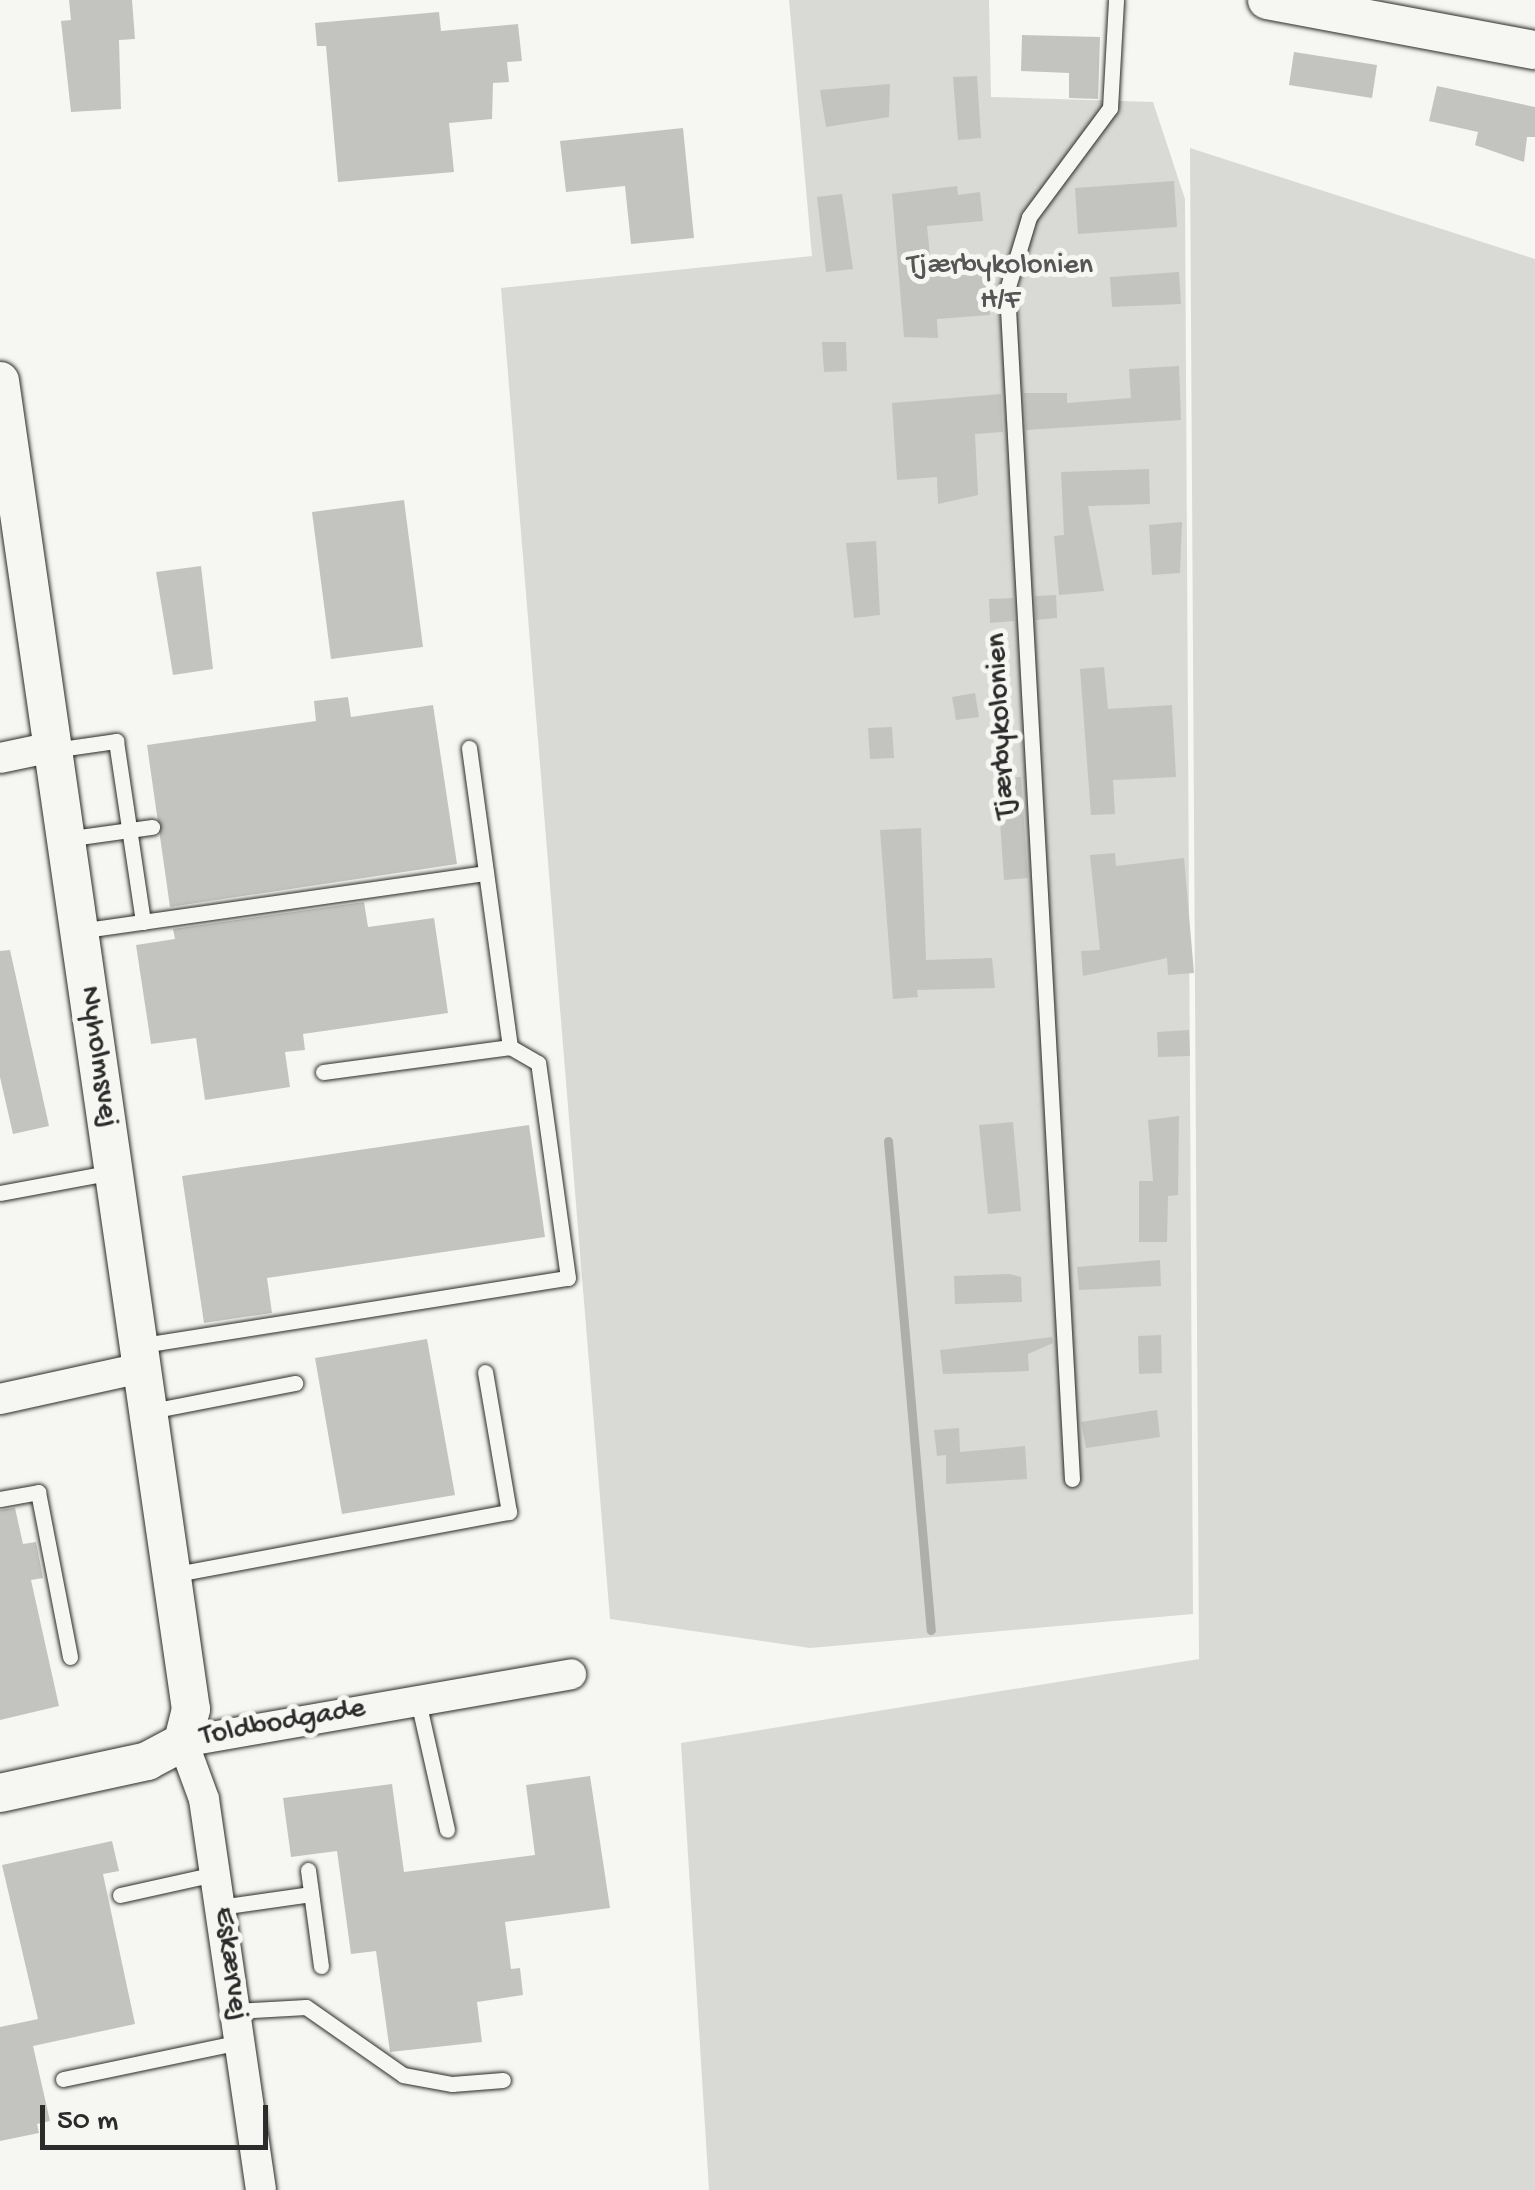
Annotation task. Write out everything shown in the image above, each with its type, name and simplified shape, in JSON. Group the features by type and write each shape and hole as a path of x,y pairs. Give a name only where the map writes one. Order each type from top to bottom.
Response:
{"street":[{"path":"1266,0 1535,50"},
{"name":"Nyholmsvej","path":"0,381 7,479 52,749 191,1709 183,1742"},
{"path":"0,758 52,749"},
{"path":"0,1399 139,1357"},
{"name":"Toldbodgade","path":"0,1792 148,1760 183,1742 571,1674"},
{"name":"Eskærvej","path":"183,1742 204,1799 262,2190"}],"lane":[{"name":"Tjærbykolonien","path":"1072,1479 1007,290 1029,218 1110,108 1116,0"},
{"path":"52,749 116,742 143,922"},
{"path":"469,748 510,1047"},
{"path":"65,839 152,828"},
{"path":"78,931 486,873"},
{"path":"139,1357 568,1278 538,1064 510,1047 324,1072"},
{"path":"0,1193 113,1172"},
{"path":"171,1575 509,1512 485,1372"},
{"path":"147,1412 295,1383"},
{"path":"0,1499 38,1492 70,1657"},
{"path":"418,1701 447,1830"},
{"path":"308,1870 321,1966"},
{"path":"120,1896 216,1874"},
{"path":"220,1907 311,1894"},
{"path":"235,2010 306,2007 403,2074 452,2084 503,2080"},
{"path":"63,2079 240,2042"}],"green space":[{"name":"Tjærbykolonien H/F","path":"789,0 989,0 991,97 1153,102 1185,199 1193,1614 810,1648 610,1619 501,288 812,256"},
{"path":"1190,148 1535,259 1535,2190 709,2190 681,1743 1199,1659"}],"building":[{"path":"69,0 132,0 135,39 119,40 121,109 71,112 61,21 71,20"},
{"path":"439,12 441,31 518,24 522,61 507,62 509,82 493,83 492,119 449,123 454,172 338,182 326,46 317,46 315,23"},
{"path":"1022,35 1100,37 1098,99 1069,98 1069,73 1021,71"},
{"path":"1294,52 1377,65 1372,98 1289,85"},
{"path":"977,76 981,138 958,140 953,77"},
{"path":"890,84 889,117 826,127 820,90"},
{"path":"1437,86 1535,107 1535,137 1527,137 1524,162 1475,145 1478,132 1429,121"},
{"path":"683,128 694,238 631,244 625,186 566,192 560,141"},
{"path":"1174,181 1177,227 1078,234 1075,188"},
{"path":"957,186 958,195 980,192 983,221 927,226 932,276 988,272 990,315 937,319 938,338 904,337 892,194"},
{"path":"842,194 853,269 826,272 817,197"},
{"path":"1179,272 1181,304 1112,307 1110,277"},
{"path":"822,342 846,342 847,371 824,372"},
{"path":"1179,366 1181,420 1026,430 1024,393 1067,393 1067,403 1131,398 1129,369"},
{"path":"1001,394 1003,432 975,434 978,495 938,504 937,477 897,480 892,403"},
{"path":"1149,469 1150,504 1088,506 1104,591 1059,595 1054,536 1064,535 1061,472"},
{"path":"404,500 423,647 331,659 312,512"},
{"path":"1182,522 1180,573 1152,575 1149,525"},
{"path":"876,541 880,615 854,618 846,543"},
{"path":"201,566 213,669 173,675 156,572"},
{"path":"1056,595 1057,618 1036,620 1035,596"},
{"path":"1013,598 1014,621 990,623 989,599"},
{"path":"1104,667 1108,709 1172,705 1176,777 1113,780 1115,814 1091,815 1080,669"},
{"path":"975,693 979,717 956,720 952,697"},
{"path":"348,697 351,717 433,705 457,864 170,907 147,745 316,721 314,701"},
{"path":"892,727 894,758 870,759 868,728"},
{"path":"1021,777 1028,878 1004,880 997,778"},
{"path":"921,828 926,960 992,958 995,988 917,990 918,997 893,999 880,830"},
{"path":"1115,853 1116,866 1184,858 1194,973 1168,975 1167,958 1083,976 1081,951 1100,950 1090,855"},
{"path":"364,902 368,927 434,918 448,1013 303,1034 305,1050 285,1052 290,1087 205,1100 196,1038 151,1044 136,945 175,939 173,929"},
{"path":"10,950 49,1126 13,1134 0,1077 0,951"},
{"path":"1189,1030 1190,1056 1158,1057 1157,1032"},
{"path":"1179,1116 1178,1195 1168,1196 1167,1242 1139,1242 1139,1181 1153,1181 1148,1120"},
{"path":"1013,1122 1021,1211 988,1214 979,1125"},
{"path":"529,1125 545,1237 267,1278 272,1313 204,1323 182,1176"},
{"path":"1160,1260 1161,1286 1079,1290 1077,1267"},
{"path":"954,1276 1021,1277 1022,1302 955,1304"},
{"path":"1161,1335 1162,1373 1139,1374 1138,1336"},
{"path":"1052,1337 1053,1343 1028,1354 1029,1371 943,1374 940,1350"},
{"path":"427,1339 455,1495 342,1514 315,1358"},
{"path":"1157,1410 1160,1437 1086,1448 1081,1422"},
{"path":"959,1428 960,1452 1025,1446 1027,1479 946,1484 946,1455 937,1456 934,1430"},
{"path":"15,1508 23,1544 36,1542 43,1578 31,1580 59,1706 0,1720 0,1510"},
{"path":"590,1776 610,1908 505,1922 511,1969 520,1968 523,1995 477,2002 482,2042 390,2052 376,1951 351,1954 337,1851 291,1857 283,1798 392,1784 404,1872 535,1855 526,1785"},
{"path":"112,1841 119,1871 103,1874 135,2024 33,2046 50,2121 37,2124 39,2133 0,2141 0,2027 38,2019 2,1865"}],"waterway":[{"path":"888,1141 931,1630"}]}
